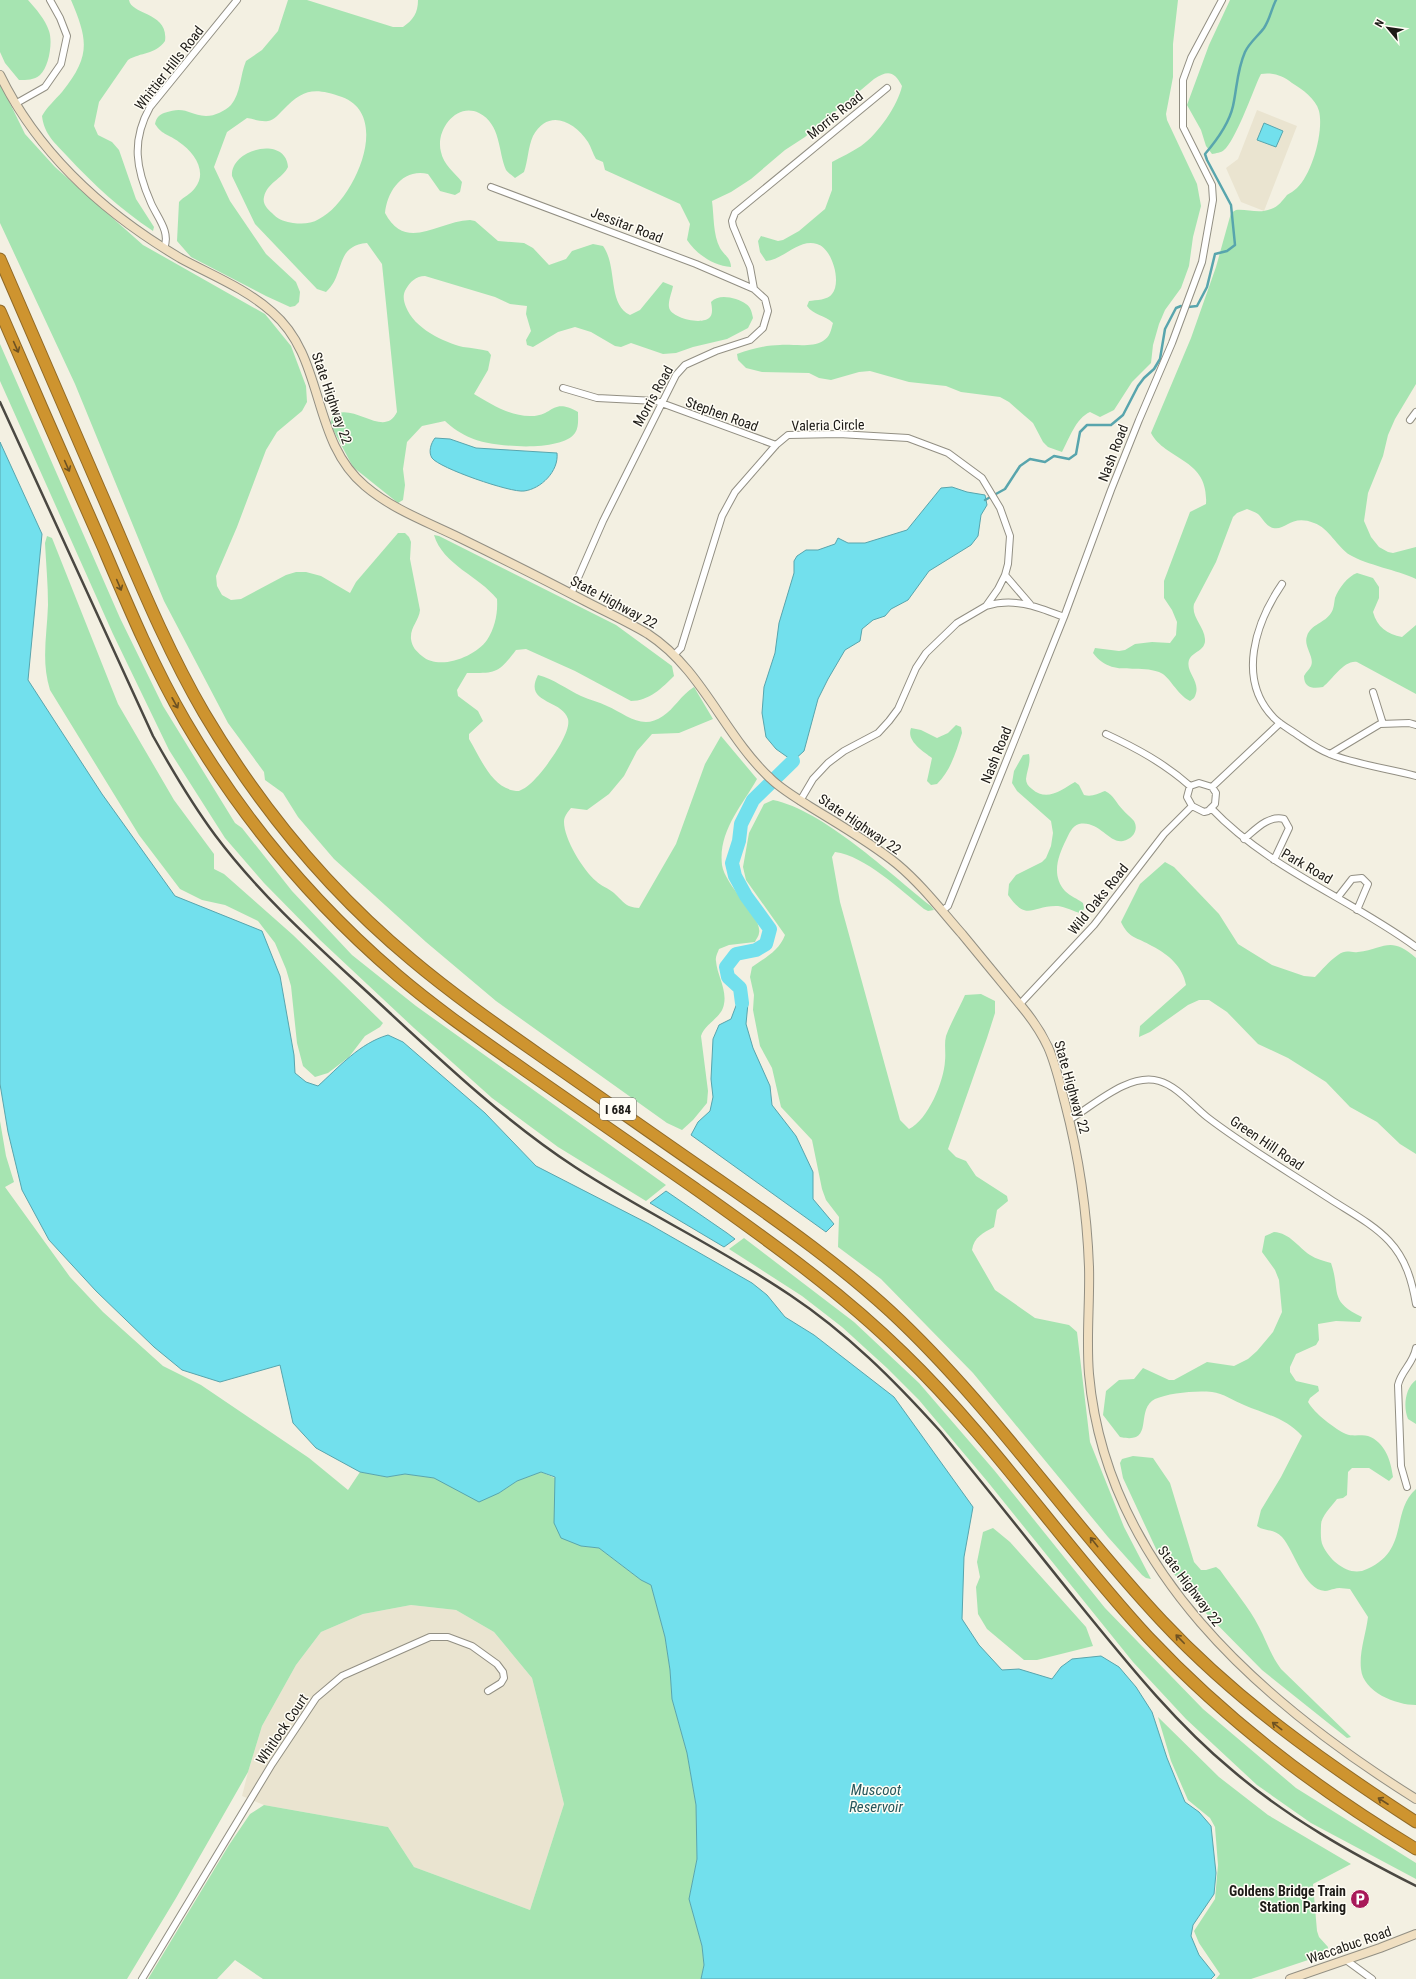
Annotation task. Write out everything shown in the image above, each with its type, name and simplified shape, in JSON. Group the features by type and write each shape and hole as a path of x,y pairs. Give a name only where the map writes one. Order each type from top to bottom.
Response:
{"highway":[{"name":"I 684","path":"0,259 136,572 183,674 203,710 247,780 296,845 323,875 381,933 444,986 793,1232 857,1282 914,1334 947,1368 1021,1452 1134,1590 1190,1649 1225,1683 1284,1731 1350,1779 1416,1822"},
{"name":"I 684","path":"0,311 129,608 164,684 185,721 230,792 255,826 308,889 367,948 431,1003 745,1223 843,1298 890,1340 932,1382 968,1422 1118,1603 1151,1640 1200,1689 1237,1723 1303,1775 1366,1818 1416,1849"}],"main road":[{"name":"State Highway 22","path":"0,75 15,104 40,140 83,187 116,215 164,248 248,295 271,311 289,330 308,366 325,425 336,451 349,470 367,488 404,511 646,633 674,655 689,672 748,754 765,774 781,788 885,855 909,875 942,911 1020,1004 1038,1028 1046,1042 1056,1069 1069,1120 1080,1178 1087,1238 1089,1291 1088,1348 1092,1396 1102,1446 1109,1468 1136,1532 1159,1570 1176,1594 1209,1632 1245,1669 1332,1742 1416,1799"},
{"name":"Waccabuc Road","path":"1290,1979 1416,1934"}],"street":[{"path":"15,104 46,87 61,64 68,36 50,0"},
{"name":"Whittier Hills Road","path":"164,248 167,242 166,231 151,204 140,175 137,160 138,136 143,119 150,108 237,0"},
{"name":"Nash Road","path":"942,911 948,906 970,854 1064,617 1114,483 1172,343 1202,262 1213,200 1212,185 1183,127 1183,80 1191,58 1222,0"},
{"name":"Morris Road","path":"571,594 603,521 676,375 685,365 716,351 750,340 763,328 768,311 765,299 754,289 750,267 733,226 732,221 735,213 887,88"},
{"name":"Jessitar Road","path":"491,187 696,264 754,289"},
{"name":"Stephen Road","path":"563,388 598,398 656,401 776,446"},
{"path":"1410,420 1416,412"},
{"name":"Valeria Circle","path":"674,655 681,648 722,516 735,492 776,446 788,435 839,434 908,438 948,453 982,478 1000,508 1010,536 1008,564 1005,575 998,589 986,606"},
{"name":"Valeria Circle","path":"1005,575 1030,604"},
{"path":"1282,584 1269,604 1253,647 1252,668 1257,689 1273,717 1330,754 1416,776"},
{"name":"Valeria Circle","path":"800,800 813,779 828,764 844,752 878,733 889,721 898,709 916,668 926,653 957,623 986,606 1012,602 1030,604 1064,617"},
{"path":"1373,692 1383,724"},
{"path":"1212,787 1280,722"},
{"path":"1330,754 1383,724 1410,723 1416,725"},
{"path":"1106,734 1158,761 1190,786"},
{"path":"1190,786 1199,783 1212,787"},
{"path":"1190,786 1187,797 1188,802 1192,806 1204,812 1215,804 1216,798 1212,787"},
{"name":"Wild Oaks Road","path":"1020,1004 1094,925 1164,834 1192,806"},
{"name":"Park Road","path":"1211,808 1244,839 1274,860 1338,897 1416,947"},
{"path":"1244,839 1262,824 1273,819 1284,819 1289,828 1274,860"},
{"path":"1338,897 1352,879 1362,878 1368,884 1357,910"},
{"name":"Green Hill Road","path":"1069,1120 1108,1094 1141,1080 1158,1081 1175,1089 1226,1131 1376,1229 1398,1252 1405,1263 1411,1278 1416,1304"},
{"path":"1407,1486 1401,1466 1398,1385 1400,1377 1414,1356 1416,1348"},
{"name":"Whitlock Court","path":"142,1979 272,1764 316,1698 342,1676 430,1637 448,1637 472,1646 497,1664 503,1672 504,1678 501,1683 488,1691"},
{"path":"1346,1960 1372,1979"}],"shaded area":[{"path":"1257,110 1297,126 1264,211 1241,202 1226,168 1238,159"},
{"path":"411,1605 456,1610 494,1632 532,1678 564,1804 530,1910 414,1867 388,1827 264,1805 242,1796 262,1726 296,1665 321,1632 363,1614"}],"green space":[{"path":"0,0 28,0 45,22 51,41 48,60 43,71 35,78 19,80 5,63 0,52"},
{"path":"71,0 129,0 131,5 136,9 156,19 161,24 165,32 165,41 161,46 128,60 99,102 94,126 98,135 112,142 119,150 136,199 154,227 153,231 129,214 97,187 54,142 45,128 42,116 71,79 82,58 84,48 81,26"},
{"path":"288,0 307,0 393,27 403,27 410,22 414,16 417,9 418,0 1178,0 1173,44 1173,77 1166,114 1167,120 1197,184 1201,206 1193,237 1189,266 1181,288 1165,310 1159,324 1153,345 1151,363 1132,382 1114,410 1100,417 1090,412 1081,419 1073,429 1062,452 1048,447 1043,442 1033,423 1009,402 1000,397 961,392 946,386 909,382 870,371 859,372 831,380 819,378 809,373 762,372 746,368 738,360 737,354 753,349 775,345 813,344 823,341 829,335 833,323 812,311 807,306 809,301 830,296 835,289 836,274 831,258 827,252 817,244 810,243 797,246 779,257 766,261 760,252 758,241 761,236 778,241 783,240 799,231 825,209 832,190 832,162 861,146 874,134 886,119 900,94 902,86 893,75 887,73 874,79 805,137 785,150 751,179 731,192 712,201 716,237 720,248 730,261 731,267 712,262 695,250 687,240 690,224 680,204 605,170 603,162 596,159 588,142 576,128 568,123 553,120 546,122 539,127 531,140 524,172 515,178 506,170 503,163 498,138 491,124 479,113 471,111 463,112 455,115 449,120 441,136 440,144 444,160 462,182 460,192 455,195 440,191 428,174 411,174 398,183 393,189 386,205 385,213 393,225 403,231 413,233 423,232 458,222 470,220 475,221 498,241 524,243 533,248 549,265 566,259 572,251 593,244 603,246 608,255 618,303 623,310 630,315 640,310 663,282 673,286 669,305 671,311 687,320 706,320 712,314 711,302 714,299 723,297 733,298 748,305 752,312 753,318 748,328 727,339 693,347 676,353 663,354 631,343 621,347 615,346 591,332 575,327 558,332 533,347 527,345 526,340 531,331 526,314 527,306 510,304 495,297 425,276 416,278 408,286 404,296 406,307 415,321 422,328 438,338 455,345 488,351 491,355 488,370 474,394 502,409 524,416 539,415 553,408 563,406 578,412 578,423 575,433 567,439 541,446 509,446 480,441 461,433 445,421 422,426 407,442 403,469 405,485 403,500 398,503 353,467 330,424 333,415 342,412 385,422 391,419 397,412 382,264 367,243 357,245 349,249 345,255 332,285 326,292 317,289 255,224 232,176 234,167 240,159 248,153 258,149 278,151 285,157 288,167 268,188 264,197 265,205 276,217 288,222 306,223 319,219 332,210 344,195 355,178 362,159 366,139 365,122 357,107 342,97 324,92 316,91 303,94 290,103 278,115 268,121 247,118 227,132 214,167 230,201 266,254 296,282 300,292 299,302 295,306 290,307 266,296 191,257 177,241 179,202 195,188 199,182 200,169 190,151 175,139 161,131 155,124 156,120 162,114 177,110 206,116 213,115 223,111 231,105 237,95 246,61 262,50 278,31"},
{"path":"1230,0 1416,0 1416,384 1395,419 1388,435 1383,456 1368,493 1364,521 1371,537 1379,547 1388,552 1393,553 1416,547 1416,579 1357,559 1345,552 1329,533 1314,523 1300,520 1294,521 1282,527 1273,528 1266,524 1258,514 1251,510 1247,509 1237,513 1233,517 1216,562 1194,604 1194,613 1204,634 1205,643 1189,660 1189,669 1196,687 1194,698 1190,701 1181,694 1167,677 1159,672 1141,669 1116,668 1100,661 1093,653 1095,648 1119,651 1125,650 1135,644 1152,642 1170,643 1176,635 1177,622 1172,610 1164,598 1164,581 1190,512 1206,504 1205,489 1201,477 1194,469 1166,449 1151,433 1191,338 1216,267 1231,213 1236,210 1258,211 1274,208 1287,195 1296,189 1302,181 1316,152 1320,130 1320,119 1319,111 1315,102 1304,91 1285,78 1274,74 1261,74 1238,127 1224,150 1212,154 1206,146 1201,130 1187,105 1209,45"},
{"path":"0,83 25,134 55,167 143,245 265,314 291,346 306,386 307,402 302,411 277,432 266,450 237,527 216,576 217,586 222,595 231,600 241,599 286,575 296,572 306,572 321,576 350,593 356,582 398,533 405,533 411,542 410,559 420,610 411,635 412,644 422,656 429,660 447,662 456,660 474,652 487,640 495,620 497,599 445,554 434,535 439,536 616,625 672,666 674,676 660,689 644,699 631,701 575,671 526,649 516,650 505,664 496,670 484,673 467,673 457,690 458,696 478,711 483,721 469,734 469,739 483,764 495,780 502,786 510,790 519,791 535,779 555,754 561,744 568,726 568,719 564,713 559,708 539,696 536,691 535,684 538,675 581,696 641,722 648,722 663,716 694,687 713,719 679,733 652,734 637,751 624,776 609,794 587,810 571,808 566,814 564,822 567,837 580,862 598,883 612,891 625,904 639,908 676,844 705,764 721,736 757,779 732,819 727,830 722,853 722,865 730,882 755,919 759,927 759,934 755,942 729,945 719,949 717,953 716,961 725,998 723,1009 706,1027 701,1036 708,1091 707,1103 693,1120 682,1130 667,1123 496,1001 426,942 334,859 298,817 283,793 265,780 264,772 228,723 164,601 75,384 0,223"},
{"path":"0,344 120,618 163,706 235,823 242,828 292,891 352,955 416,1006 666,1185 646,1201 558,1147 492,1098 414,1028 320,940 264,883 225,838 169,750 113,634 0,381"},
{"path":"47,536 52,538 118,704 174,800 214,854 214,869 224,874 293,935 383,1023 380,1027 365,1036 349,1057 328,1073 315,1077 303,1066 297,1043 291,986 286,969 275,943 258,921 225,905 202,900 180,889 139,835 50,690 47,679 45,658 48,605 45,543"},
{"path":"1357,573 1373,578 1379,587 1379,598 1373,612 1377,622 1383,629 1387,632 1402,637 1416,625 1416,694 1357,662 1352,662 1343,667 1323,687 1310,687 1304,680 1304,676 1312,663 1312,659 1306,644 1307,636 1315,626 1331,613 1336,594 1350,577"},
{"path":"956,725 961,727 962,733 958,747 942,779 937,784 931,785 927,781 932,758 920,749 913,741 910,733 911,728 921,730 937,738 948,733"},
{"path":"1029,754 1030,760 1026,782 1029,787 1038,793 1049,795 1075,782 1079,785 1084,795 1087,796 1105,791 1113,797 1135,824 1136,828 1134,834 1127,840 1123,841 1113,839 1098,828 1086,824 1077,825 1070,833 1058,859 1058,879 1065,891 1083,903 1084,908 1082,914 1058,906 1049,906 1025,911 1020,908 1008,895 1009,884 1016,875 1042,862 1046,858 1051,846 1053,833 1051,821 1017,791 1012,783 1014,771 1023,755"},
{"path":"773,800 792,806 813,816 834,829 876,861 934,910 928,911 924,909 882,875 858,860 835,852 832,857 840,902 900,1120 909,1129 922,1117 934,1099 942,1079 944,1069 946,1036 965,995 981,994 995,1001 995,1013 948,1149 956,1157 966,1161 976,1176 1007,1196 1008,1201 997,1210 994,1227 983,1233 977,1239 972,1250 995,1290 1035,1318 1069,1325 1077,1332 1090,1442 1124,1527 1151,1579 1142,1575 1108,1537 973,1373 881,1279 838,1247 839,1217 826,1200 822,1189 812,1140 781,1107 772,1068 760,1046 753,1010 754,995 750,977 752,967 776,950 785,935 746,880 743,867 749,833 764,804"},
{"path":"1165,862 1174,867 1219,914 1238,944 1272,965 1304,976 1315,977 1341,953 1367,950 1387,945 1400,947 1416,958 1416,1154 1400,1144 1377,1122 1350,1107 1326,1082 1288,1058 1258,1044 1227,1012 1209,1000 1199,1000 1188,1005 1150,1032 1139,1037 1140,1026 1186,985 1182,972 1169,957 1158,949 1130,935 1121,922 1140,884"},
{"path":"0,1121 6,1156 14,1182 5,1187 70,1277 103,1312 163,1366 201,1385 309,1458 348,1490 360,1472 387,1477 405,1474 434,1478 499,1493 517,1481 541,1472 555,1478 581,1546 599,1548 641,1580 651,1585 665,1637 670,1670 672,1699 687,1753 696,1805 697,1859 689,1899 702,1946 704,1965 701,1979 263,1979 235,1960 217,1979 148,1979 229,1845 250,1814 264,1805 388,1827 414,1867 530,1910 564,1804 532,1678 494,1632 456,1610 411,1605 363,1614 321,1632 296,1665 262,1726 248,1772 176,1898 127,1979 0,1979"},
{"path":"1274,1232 1285,1235 1312,1256 1331,1263 1340,1301 1344,1306 1362,1317 1360,1322 1336,1321 1318,1324 1319,1340 1316,1345 1296,1354 1290,1367 1290,1372 1296,1381 1318,1386 1319,1391 1310,1398 1308,1402 1325,1420 1346,1434 1368,1436 1383,1447 1389,1459 1393,1477 1389,1481 1369,1468 1352,1468 1348,1472 1347,1495 1343,1498 1337,1499 1321,1522 1321,1541 1326,1552 1347,1570 1361,1571 1380,1561 1389,1552 1395,1541 1403,1509 1408,1498 1416,1489 1416,1705 1399,1703 1382,1696 1368,1684 1363,1677 1361,1669 1361,1656 1368,1617 1350,1589 1338,1588 1325,1591 1318,1589 1305,1577 1282,1537 1275,1532 1257,1526 1261,1510 1281,1477 1302,1436 1296,1430 1275,1417 1244,1405 1224,1395 1206,1391 1175,1394 1155,1399 1149,1404 1141,1431 1138,1436 1131,1438 1120,1437 1103,1415 1106,1391 1119,1380 1134,1379 1143,1368 1169,1380 1174,1380 1207,1362 1234,1366 1248,1359 1257,1351 1273,1332 1282,1312 1279,1280 1275,1270 1262,1252 1265,1236"},
{"path":"744,1238 854,1322 919,1383 994,1470 1105,1608 1203,1709 1296,1788 1416,1863 1416,1879 1311,1823 1257,1785 1186,1719 1133,1662 987,1481 919,1400 887,1368 842,1327 802,1296 729,1249"},
{"path":"1416,1380 1416,1424 1408,1419 1405,1403 1409,1388"},
{"path":"1133,1456 1153,1458 1170,1483 1194,1562 1201,1570 1216,1567 1220,1570 1251,1612 1274,1659 1281,1669 1351,1737 1347,1738 1262,1670 1195,1602 1157,1551 1123,1478 1120,1463 1122,1459"},
{"path":"993,1528 1010,1542 1086,1627 1093,1646 1037,1660 1024,1660 987,1629 978,1614 976,1587 980,1577 977,1562 983,1532"},
{"path":"1158,1717 1219,1777 1268,1815 1351,1864 1313,1884 1317,1931 1319,1937 1328,1947 1327,1952 1320,1956 1251,1979 1216,1979 1220,1974 1199,1943 1194,1931 1215,1899 1218,1865 1215,1827 1210,1818 1188,1800 1171,1761"}],"water":[{"path":"1264,123 1283,131 1276,147 1257,140"},
{"path":"435,438 450,439 476,448 557,453 557,460 548,478 537,487 530,490 517,491 476,479 437,462 432,458 430,453 431,445"},
{"name":"Muscoot Reservoir","path":"0,442 42,534 28,680 102,794 175,896 262,931 280,976 294,1055 295,1073 306,1082 318,1086 350,1056 368,1044 388,1035 403,1042 485,1113 536,1166 649,1224 752,1283 767,1295 785,1317 814,1335 894,1397 973,1507 964,1557 962,1619 979,1645 1002,1670 1019,1669 1052,1679 1061,1667 1072,1659 1101,1656 1119,1667 1136,1687 1152,1712 1167,1758 1185,1802 1199,1812 1211,1826 1216,1873 1214,1894 1193,1925 1191,1936 1199,1955 1215,1975 1211,1979 701,1979 704,1965 702,1946 689,1899 697,1859 696,1805 687,1753 672,1699 670,1670 665,1637 651,1585 641,1580 599,1548 581,1546 561,1538 554,1523 555,1477 541,1472 517,1481 499,1493 479,1502 434,1478 405,1474 387,1477 360,1472 316,1448 293,1423 280,1365 220,1382 182,1370 154,1347 96,1291 49,1240 22,1190 8,1132 0,1084"},
{"path":"952,487 967,492 985,495 987,505 981,515 978,536 971,545 929,571 908,600 891,609 885,616 873,620 862,629 860,641 845,650 828,679 818,699 804,751 793,761 776,749 766,737 762,713 764,687 775,653 779,623 794,573 794,561 797,556 806,550 818,550 835,544 838,538 848,543 865,543 907,530 941,488"},
{"path":"737,1003 748,1003 746,1024 753,1048 770,1086 772,1105 796,1136 813,1172 813,1199 834,1224 826,1232 691,1135 698,1122 710,1111 713,1097 711,1079 713,1039 719,1025 731,1019"},
{"path":"666,1191 735,1239 724,1247 650,1203"}],"waterway":[{"path":"1188,307 1197,306 1207,287 1215,254 1227,251 1235,245 1231,205 1205,154 1229,119 1233,106 1240,66 1245,52 1266,25 1276,0"},
{"path":"985,500 1005,489 1020,466 1030,459 1045,462 1054,456 1069,459 1076,454 1080,432 1087,425 1111,425 1123,415 1138,386 1154,369 1160,359 1165,329 1176,308 1181,306"},
{"path":"742,1003 740,988 728,977 726,967 736,954 756,950 766,944 770,929 746,896 735,876 732,863 739,841 741,824 753,800 793,761"}],"railway":[{"path":"0,402 153,736 182,787 198,811 234,860 255,883 322,950 435,1054 526,1132 575,1167 628,1200 764,1278 811,1310 850,1341 869,1358 940,1431 1076,1600 1150,1689 1210,1751 1275,1804 1321,1834 1416,1886"}],"place":[{"name":"Goldens Bridge Train Station Parking","path":"1360,1899"}]}
